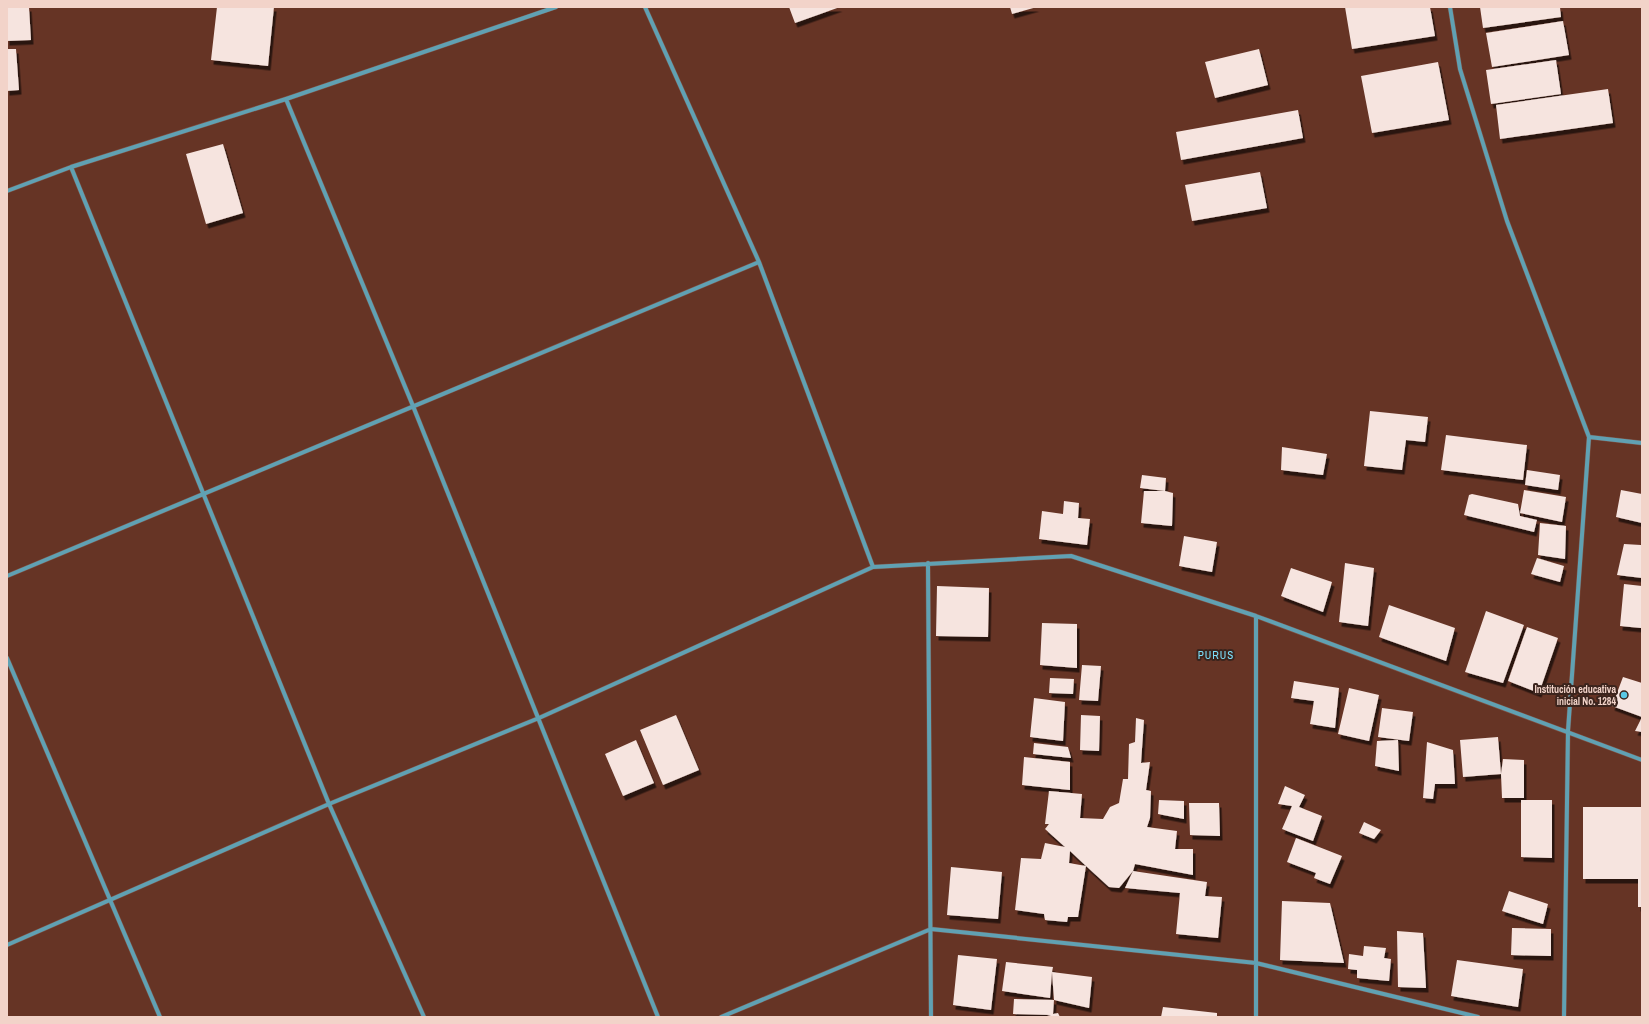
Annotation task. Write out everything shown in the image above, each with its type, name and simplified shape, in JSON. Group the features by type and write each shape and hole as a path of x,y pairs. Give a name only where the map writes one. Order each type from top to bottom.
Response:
{"street":[{"path":"7,191 71,167 286,99 556,7"},
{"path":"645,7 759,262 873,567"},
{"path":"1450,7 1460,69 1507,221 1589,437 1568,731 1564,1017"},
{"path":"286,99 413,406 658,1017"},
{"path":"71,167 330,804 424,1017"},
{"path":"7,576 759,262"},
{"path":"1589,437 1642,442"},
{"path":"7,945 330,804 539,718 873,567 1071,556 1256,616 1568,731 1642,760"},
{"path":"928,563 931,1017"},
{"path":"1256,616 1256,1017"},
{"path":"7,658 160,1017"},
{"path":"721,1017 931,929 1256,963 1478,1017"}],"building":[{"path":"29,7 31,40 7,41 7,8"},
{"path":"217,7 274,7 268,66 211,60"},
{"path":"789,7 840,7 795,23"},
{"path":"1010,7 1037,7 1012,14"},
{"path":"1345,7 1430,7 1435,36 1352,49"},
{"path":"1480,7 1560,7 1561,17 1483,28"},
{"path":"1563,21 1569,55 1492,67 1486,33"},
{"path":"7,49 16,49 19,90 7,91"},
{"path":"1259,49 1268,85 1215,98 1205,62"},
{"path":"1556,60 1561,94 1491,104 1486,70"},
{"path":"1438,62 1449,120 1372,133 1361,76"},
{"path":"1608,89 1613,123 1500,139 1496,105"},
{"path":"1298,110 1303,138 1181,160 1176,132"},
{"path":"223,144 243,213 206,224 186,154"},
{"path":"1260,172 1267,208 1192,221 1185,185"},
{"path":"1370,411 1428,417 1425,442 1406,440 1402,470 1364,466"},
{"path":"1446,435 1527,445 1523,480 1441,470"},
{"path":"1282,447 1327,454 1323,475 1281,470"},
{"path":"1527,470 1560,475 1558,490 1525,485"},
{"path":"1142,475 1166,478 1165,491 1140,488"},
{"path":"1524,490 1566,497 1562,522 1520,513"},
{"path":"1621,490 1642,494 1642,523 1616,517"},
{"path":"1144,491 1165,491 1173,493 1172,526 1141,523"},
{"path":"1472,494 1518,504 1520,516 1537,520 1534,532 1464,515 1469,495"},
{"path":"1064,501 1079,503 1078,518 1090,519 1087,545 1039,539 1042,511 1063,514"},
{"path":"1540,523 1566,526 1565,559 1538,555"},
{"path":"1184,536 1217,542 1212,572 1179,566"},
{"path":"1642,543 1642,578 1617,575 1624,544 1641,545"},
{"path":"1537,558 1564,566 1560,582 1531,574"},
{"path":"1345,563 1374,568 1368,626 1339,622"},
{"path":"1291,568 1332,582 1323,612 1281,596"},
{"path":"1624,584 1642,586 1641,628 1620,626"},
{"path":"937,586 989,588 988,637 936,636"},
{"path":"1389,605 1455,628 1446,661 1379,637"},
{"path":"1486,611 1524,625 1503,683 1465,672"},
{"path":"1042,623 1077,624 1077,668 1040,665"},
{"path":"1527,627 1558,638 1539,693 1508,681"},
{"path":"1082,665 1101,666 1098,701 1079,700"},
{"path":"1623,677 1642,683 1642,717 1612,706"},
{"path":"1050,678 1074,679 1073,694 1049,693"},
{"path":"1294,681 1339,688 1335,728 1310,724 1314,701 1291,698"},
{"path":"1349,688 1379,695 1369,741 1338,734"},
{"path":"1034,698 1065,702 1063,741 1030,737"},
{"path":"1382,708 1413,712 1409,741 1378,737"},
{"path":"676,715 699,770 663,785 640,730"},
{"path":"1081,715 1100,716 1099,751 1080,750"},
{"path":"1642,717 1642,732 1635,731"},
{"path":"1136,718 1144,720 1141,763 1150,762 1146,790 1151,791 1150,818 1147,827 1177,831 1175,849 1193,849 1193,875 1135,864 1133,871 1119,888 1109,887 1086,866 1078,917 1068,917 1067,922 1045,920 1044,914 1015,910 1021,858 1041,859 1045,843 1065,847 1045,829 1049,824 1045,824 1049,791 1082,794 1080,818 1103,819 1110,807 1119,803 1123,779 1128,779 1129,744 1135,742","holes":["1070,851 1086,866 1069,863"]},
{"path":"1498,737 1501,774 1463,777 1460,740"},
{"path":"636,740 654,783 623,796 605,754"},
{"path":"1398,740 1399,771 1375,766 1377,741"},
{"path":"1427,742 1453,750 1455,784 1435,784 1433,799 1423,798"},
{"path":"1034,743 1068,747 1071,758 1033,754"},
{"path":"1024,757 1070,762 1070,790 1022,785"},
{"path":"1503,759 1524,760 1524,798 1502,798 1501,774"},
{"path":"1285,786 1305,795 1299,807 1322,816 1313,841 1282,829 1292,806 1278,804"},
{"path":"1159,800 1184,801 1184,819 1158,814"},
{"path":"1521,800 1552,800 1552,858 1521,857"},
{"path":"1189,803 1219,803 1220,836 1190,835"},
{"path":"1583,807 1642,807 1642,907 1638,907 1638,879 1583,879"},
{"path":"1364,822 1381,830 1374,839 1359,833"},
{"path":"1296,838 1342,856 1330,884 1314,878 1316,873 1287,862"},
{"path":"951,867 1002,872 998,919 947,915"},
{"path":"1133,871 1207,882 1205,896 1222,897 1218,938 1176,934 1180,893 1125,888"},
{"path":"1509,891 1548,904 1543,924 1502,911"},
{"path":"1282,901 1330,903 1344,963 1280,960"},
{"path":"1512,928 1551,929 1551,956 1511,955"},
{"path":"1397,931 1423,933 1426,988 1398,987"},
{"path":"1364,946 1386,948 1384,958 1391,959 1389,981 1357,978 1357,970 1348,969 1349,954 1363,956"},
{"path":"958,955 997,959 991,1010 953,1005"},
{"path":"1457,960 1523,969 1518,1007 1451,996"},
{"path":"1006,962 1053,967 1050,998 1002,991"},
{"path":"1052,972 1092,977 1089,1008 1054,1000"},
{"path":"1014,999 1054,1000 1053,1014 1058,1013 1060,1017 1044,1017 1051,1015 1013,1014"},
{"path":"1163,1007 1217,1013 1217,1017 1161,1017"}],"place":[{"name":"Institución educativa inicial No. 1284","path":"1624,695"}],"district":[{"name":"PURUS","path":"1216,655"}]}
